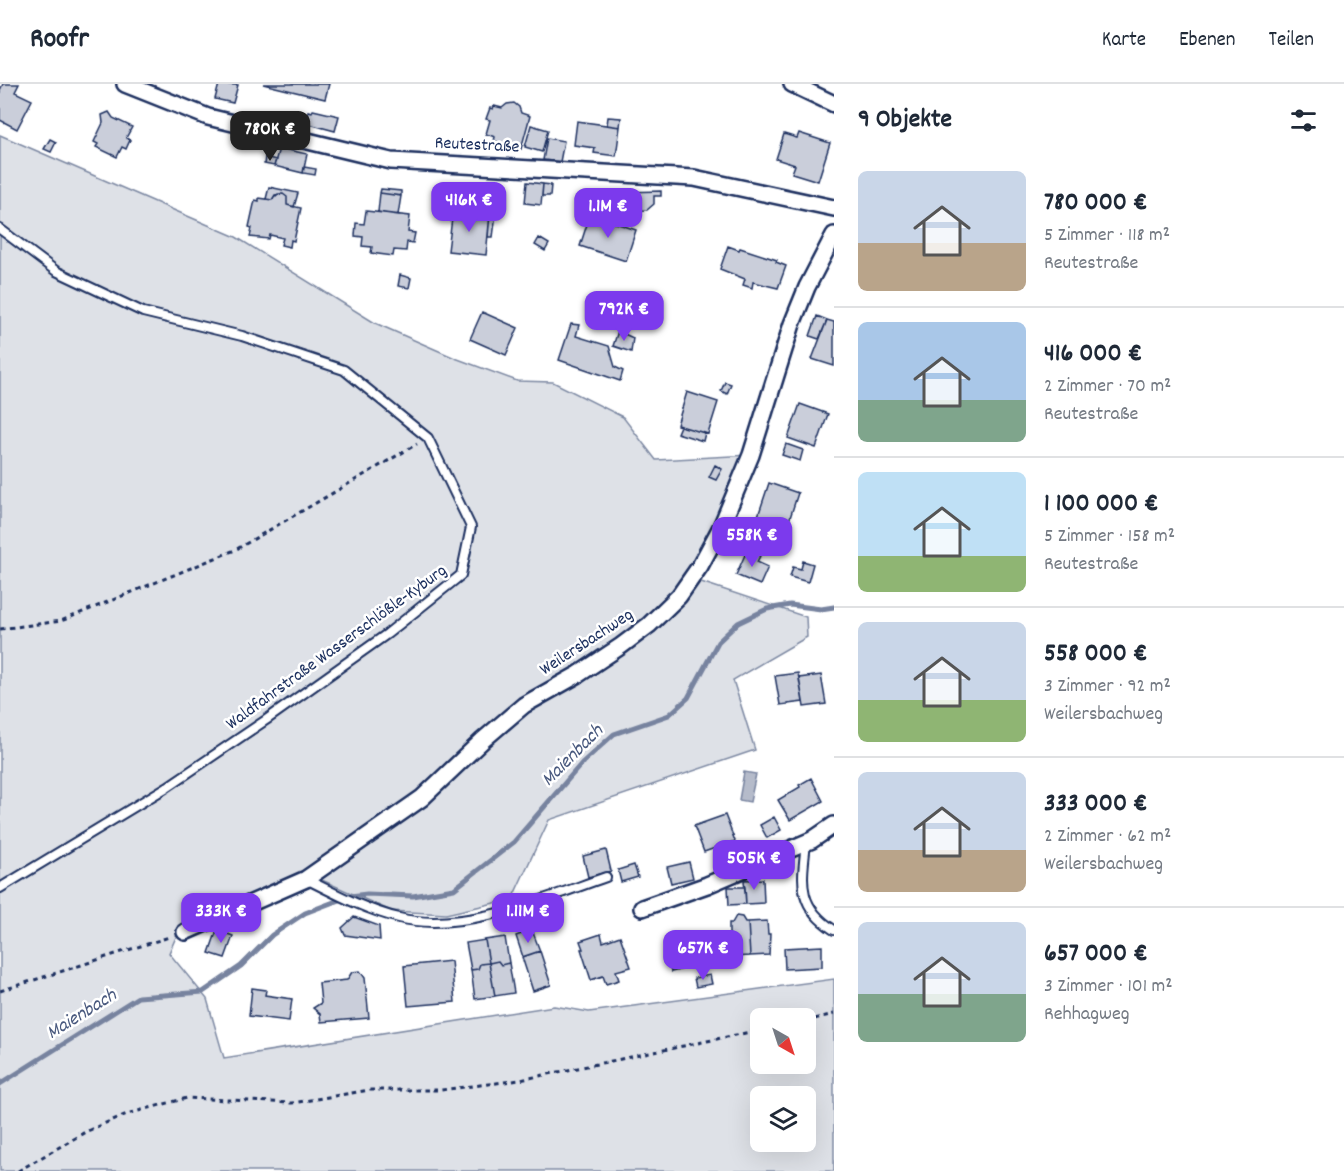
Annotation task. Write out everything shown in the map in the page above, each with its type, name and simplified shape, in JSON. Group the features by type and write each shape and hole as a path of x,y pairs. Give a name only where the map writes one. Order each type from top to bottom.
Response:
{"street":[{"name":"Reutestraße","path":"125,84 208,117 391,161 694,178 834,208"},
{"path":"792,84 834,104"},
{"name":"Weilersbachweg","path":"185,932 306,879 422,798 524,705 579,674 621,646 649,626 679,596 700,566 721,527 751,455 792,324 807,287 834,235"},
{"path":"642,908 707,885 806,843 834,825"}],"lane":[{"name":"Waldfahrstraße Wasserschlößle-Kyburg","path":"0,229 56,271 142,312 242,336 344,369 428,438 471,526 461,575 387,634 167,787 0,888"},
{"path":"806,843 802,878 804,898 823,923 834,930"},
{"path":"306,879 367,908 400,918 446,922 524,905 606,877"}],"path":[{"path":"0,629 61,621 235,550 428,438"},
{"path":"0,991 185,932"},
{"path":"816,1018 834,1014"},
{"path":"18,1171 87,1131 127,1114 187,1098 292,1103 369,1090 441,1090 520,1080 750,1032"}],"shaded area":[{"path":"0,135 236,237 375,323 455,358 517,381 553,382 623,417 656,460 751,455 754,469 701,582 806,617 807,637 733,680 755,750 549,820 512,899 446,914 391,911 302,871 180,928 169,953 207,999 224,1058 554,1006 589,1012 834,979 834,1171 0,1171"}],"water":[{"path":"744,772 756,774 750,802 739,800"}],"building":[{"path":"3,84 19,84 15,92 32,100 17,129 0,120 0,90"},
{"path":"219,84 238,85 233,103 215,99"},
{"path":"263,84 329,84 325,99"},
{"path":"514,103 519,107 521,113 530,116 521,149 494,141 495,137 486,134 490,120 486,119 490,108 493,109 494,106 502,108"},
{"path":"308,111 339,116 335,131 305,123"},
{"path":"109,112 113,118 132,127 126,138 130,140 126,149 122,147 117,157 96,147 98,144 94,142 103,123 102,115"},
{"path":"608,117 621,118 620,127 607,125"},
{"path":"577,121 620,127 616,156 594,153 595,148 574,145"},
{"path":"531,125 548,130 542,152 525,147"},
{"path":"799,133 830,143 818,181 792,173 795,165 776,159 784,134 797,138"},
{"path":"547,138 564,141 560,162 543,160"},
{"path":"50,139 56,142 51,152 44,149"},
{"path":"279,148 307,154 303,173 274,166"},
{"path":"265,157 276,160 274,166 264,164"},
{"path":"304,167 316,169 315,175 303,173"},
{"path":"527,182 543,184 541,205 525,203"},
{"path":"543,184 551,185 550,196 542,196"},
{"path":"269,187 298,193 294,207 287,205 287,197 283,194 275,195 272,200 266,199"},
{"path":"381,189 401,191 401,196 380,193"},
{"path":"661,191 661,196 654,196 654,204 647,210 623,211 622,197 625,197 625,192"},
{"path":"380,193 401,196 398,215 378,212"},
{"path":"278,194 287,197 287,205 301,208 294,241 291,240 290,247 281,245 283,238 270,235 269,239 250,237 252,228 249,227 255,200 259,201 259,198 272,200"},
{"path":"453,210 490,214 486,255 448,251"},
{"path":"366,211 410,216 408,232 415,233 413,243 407,242 406,251 394,250 393,256 371,253 372,247 362,246 363,237 355,236 356,223 364,224"},
{"path":"490,214 496,214 493,237 488,237"},
{"path":"589,218 609,224 610,221 636,230 626,261 580,246"},
{"path":"539,238 549,244 545,251 535,245"},
{"path":"728,246 777,260 776,262 786,266 778,288 753,282 752,288 743,285 745,279 720,269"},
{"path":"400,275 411,278 409,288 398,286"},
{"path":"482,312 518,328 506,355 470,339"},
{"path":"817,316 827,320 819,339 810,336"},
{"path":"827,320 834,322 834,366 812,359"},
{"path":"571,324 579,325 576,336 609,346 615,367 623,371 620,381 559,360"},
{"path":"618,331 633,338 631,352 613,346"},
{"path":"725,382 731,384 727,394 721,391"},
{"path":"687,392 718,402 708,434 677,425"},
{"path":"800,404 828,414 816,448 788,438"},
{"path":"680,426 705,433 703,441 677,433"},
{"path":"786,444 803,450 800,461 782,455"},
{"path":"715,465 722,469 716,480 709,477"},
{"path":"769,483 798,493 787,527 776,523 770,540 752,534"},
{"path":"748,548 761,554 757,562 768,567 760,585 736,575"},
{"path":"803,561 813,564 808,582 790,577 793,567 801,569"},
{"path":"798,673 803,702 780,705 775,676"},
{"path":"821,675 826,704 804,707 799,678"},
{"path":"811,778 823,801 790,820 778,800"},
{"path":"725,815 735,841 704,852 694,826"},
{"path":"774,817 781,830 767,838 760,825"},
{"path":"606,850 611,871 588,877 583,856"},
{"path":"689,862 693,878 671,883 667,867"},
{"path":"634,865 638,877 621,882 618,870"},
{"path":"763,879 764,903 746,904 744,880"},
{"path":"728,887 745,887 746,904 729,905"},
{"path":"736,916 748,922 750,956 731,957 730,948 727,948 729,923 732,923"},
{"path":"354,917 379,926 380,940 345,935 342,928"},
{"path":"767,921 768,934 770,934 769,955 750,956 748,922"},
{"path":"217,930 233,936 225,958 209,953"},
{"path":"532,930 540,951 523,957 516,936"},
{"path":"601,934 603,942 620,936 631,967 616,971 619,980 606,984 603,976 591,980 580,941"},
{"path":"701,935 708,963 671,972 664,944"},
{"path":"505,937 509,963 501,965 498,961 489,963 485,940"},
{"path":"485,940 489,963 480,964 478,969 471,970 466,943"},
{"path":"822,946 822,967 785,969 784,948"},
{"path":"540,951 551,985 533,991 522,957"},
{"path":"451,961 455,1002 408,1006 404,966"},
{"path":"498,961 501,965 509,963 514,993 495,996 489,963"},
{"path":"489,963 495,996 475,999 471,970 478,969 480,964"},
{"path":"360,971 365,978 369,1018 321,1022 320,1014 313,1008 321,1003 319,983 347,980 352,972"},
{"path":"710,975 712,984 696,987 694,978"},
{"path":"252,988 266,990 265,995 292,999 289,1021 249,1016"}],"waterway":[{"name":"Maienbach","path":"350,896 367,894 413,896 454,889 514,842 583,762 614,734 669,715 688,698 718,642 738,623 767,609 790,605 821,609 834,607"},
{"name":"Maienbach","path":"0,1084 138,997 203,992 241,966 272,935 305,913 339,900"}]}
